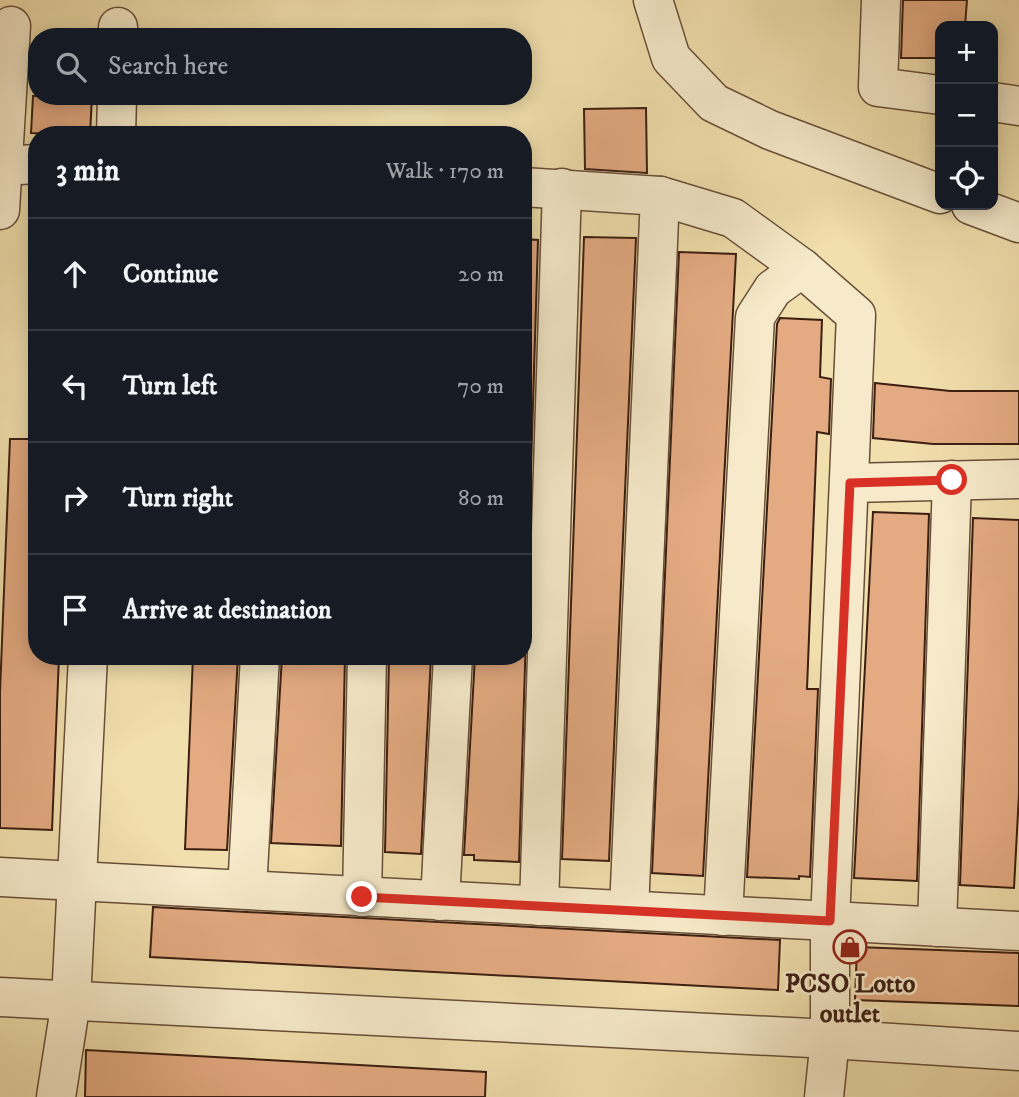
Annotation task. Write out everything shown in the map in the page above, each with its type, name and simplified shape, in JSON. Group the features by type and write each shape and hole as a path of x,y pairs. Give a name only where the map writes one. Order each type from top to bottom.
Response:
{"street":[{"path":"653,0 671,58 714,103 770,130 935,192"},
{"path":"881,0 878,87 935,94"},
{"path":"0,210 13,165 11,26"},
{"path":"998,103 1019,106"},
{"path":"116,126 117,105"},
{"path":"532,187 660,196 733,218 802,268 856,315 830,921 830,1038 824,1097"},
{"path":"539,906 562,188"},
{"path":"629,910 660,196"},
{"path":"984,210 1019,223"},
{"path":"723,916 755,317 773,289 802,268"},
{"path":"850,483 1019,479"},
{"path":"937,927 952,480"},
{"path":"57,1097 71,1002 87,665"},
{"path":"247,890 260,665"},
{"path":"362,897 367,665"},
{"path":"440,901 453,665"},
{"path":"0,877 1019,931"},
{"path":"0,997 830,1038 1019,1051"}],"building":[{"path":"903,0 967,0 965,21 935,21 935,58 901,58"},
{"path":"33,105 92,105 90,126 31,126"},
{"path":"646,108 647,173 585,169 584,109"},
{"path":"584,237 636,238 609,861 562,859"},
{"path":"532,240 538,240 532,436"},
{"path":"679,252 736,254 703,876 652,873"},
{"path":"780,318 822,320 820,377 831,379 829,434 817,432 807,689 818,689 810,877 799,876 799,879 747,877 777,324"},
{"path":"875,383 950,391 1019,391 1019,444 933,444 873,438"},
{"path":"10,439 28,439 28,665 59,665 52,830 0,828 0,692"},
{"path":"873,512 929,514 917,881 854,878"},
{"path":"973,518 1019,520 1019,794 1014,888 960,885"},
{"path":"193,665 237,665 227,850 185,849"},
{"path":"281,665 345,665 341,846 271,843"},
{"path":"389,665 431,665 421,854 385,852"},
{"path":"475,665 525,665 519,862 474,860 474,855 464,855"},
{"path":"153,907 780,940 778,990 150,957"},
{"path":"857,947 1019,953 1019,1006 855,1000"},
{"path":"86,1050 486,1072 485,1097 85,1097"}],"place":[{"name":"PCSO Lotto outlet","path":"850,947"}],"route":[{"path":"362,897 830,921 850,483 952,480"}]}
